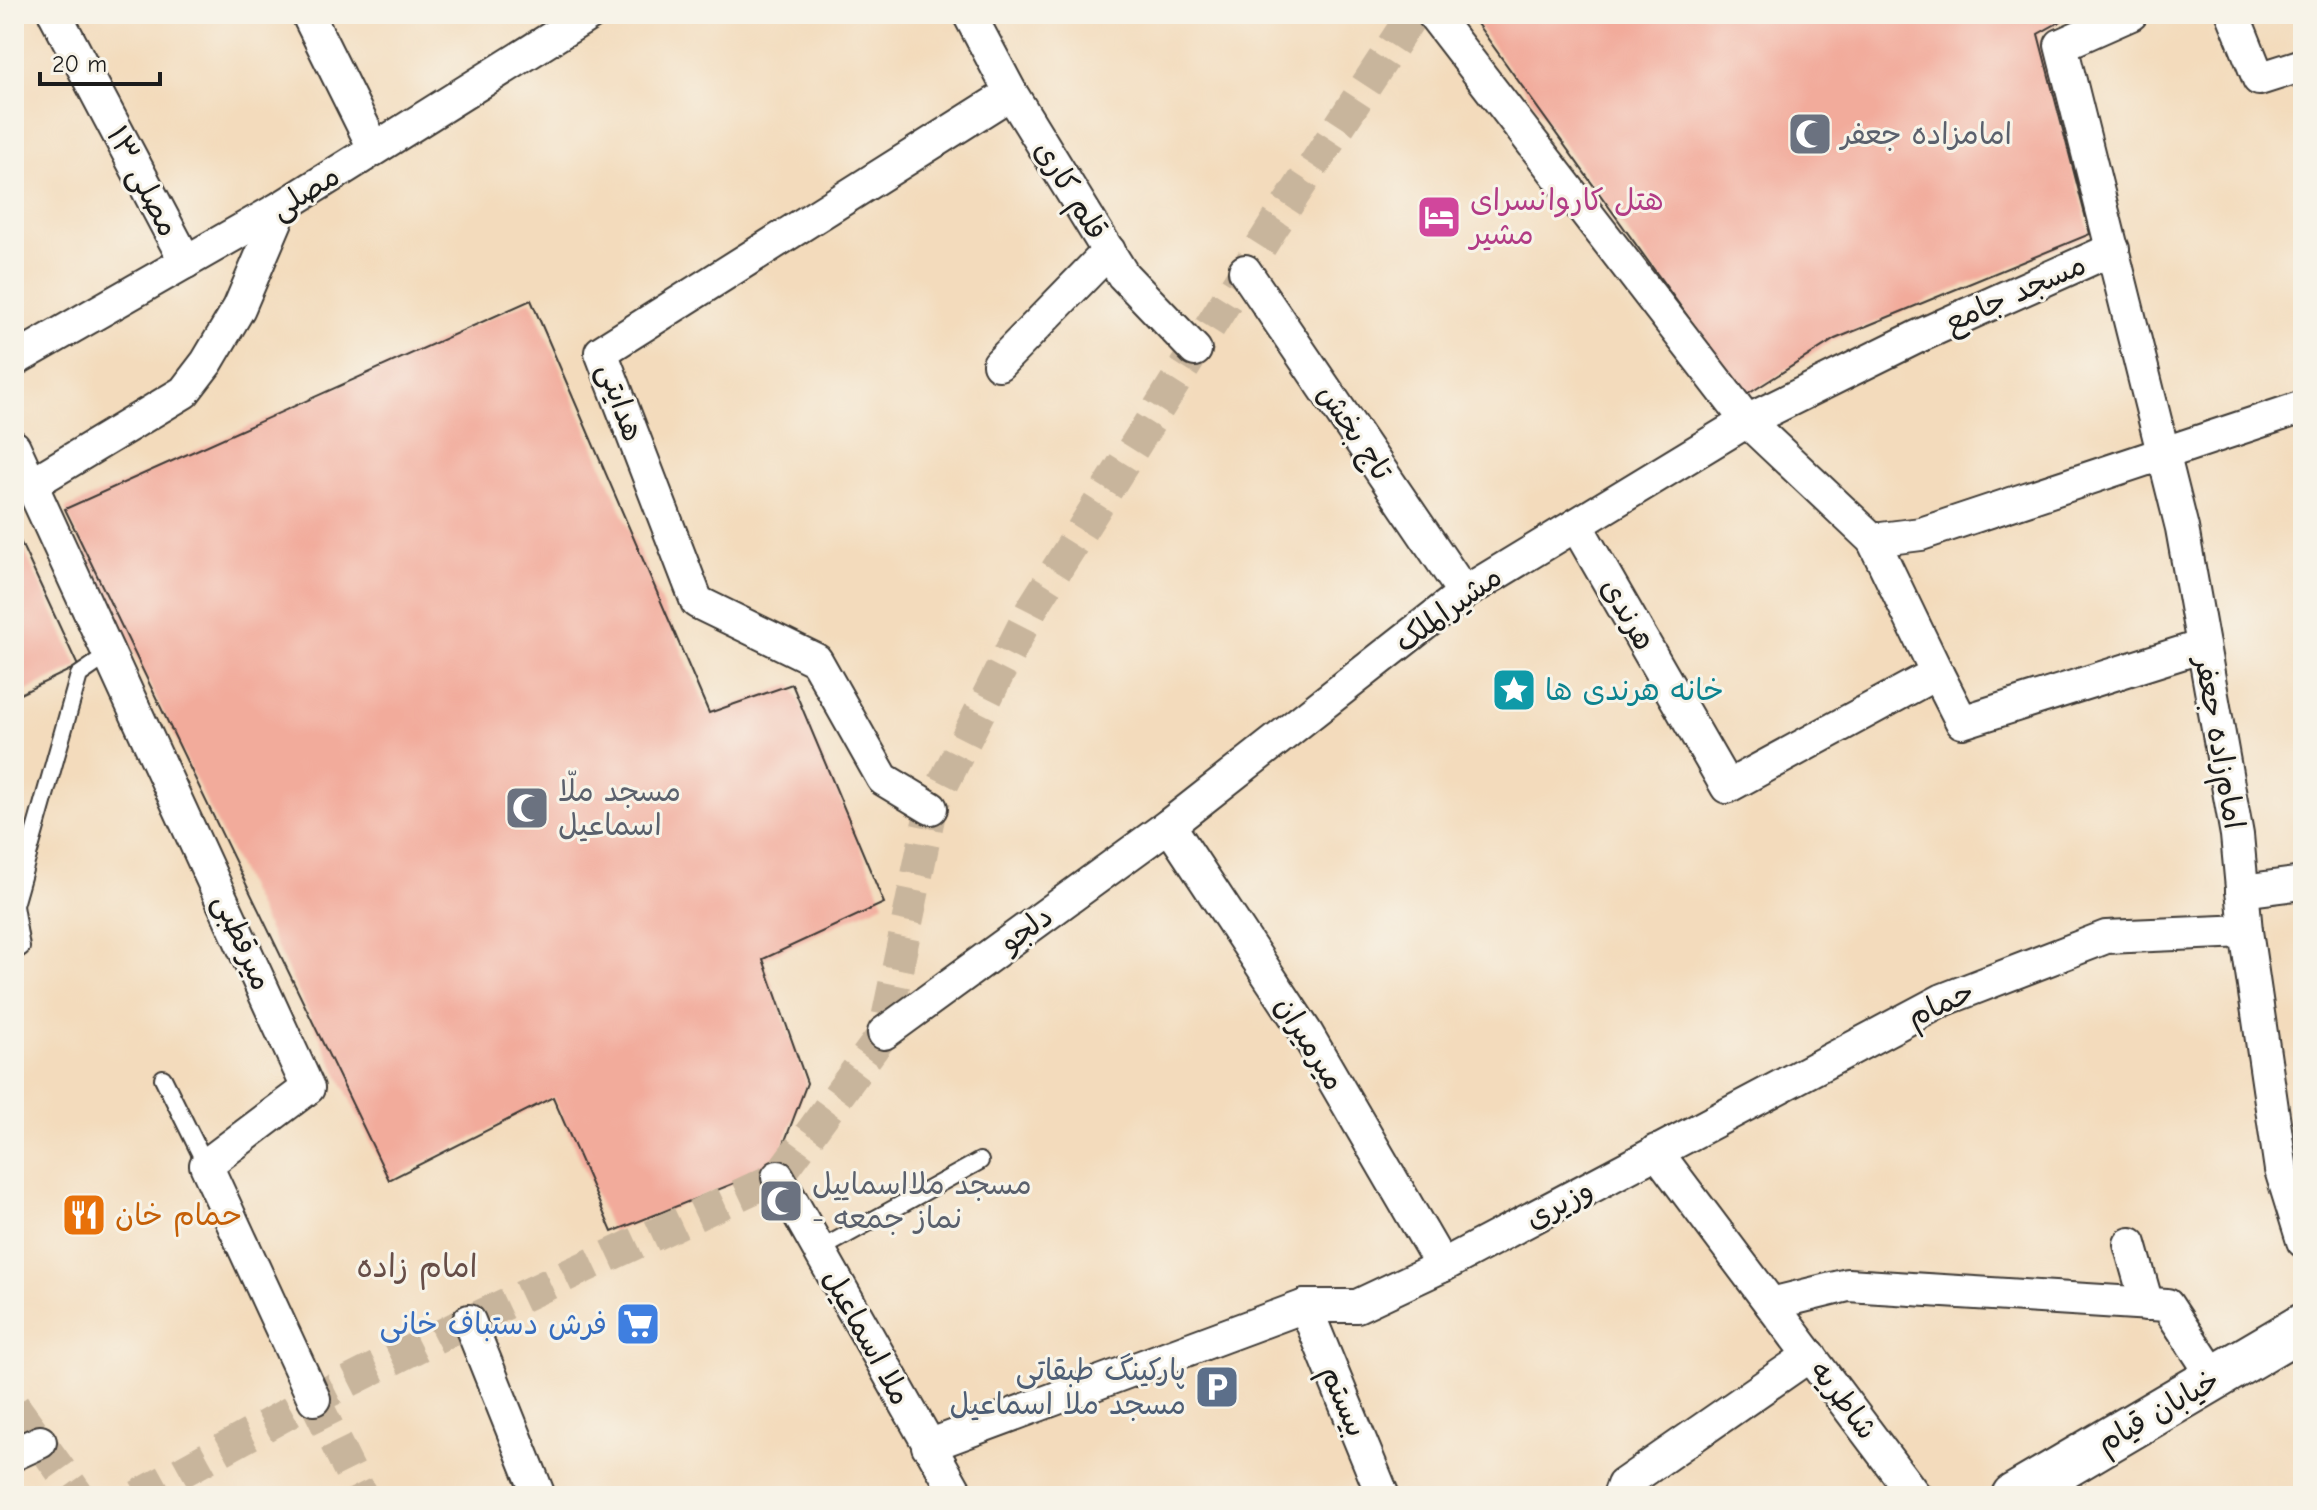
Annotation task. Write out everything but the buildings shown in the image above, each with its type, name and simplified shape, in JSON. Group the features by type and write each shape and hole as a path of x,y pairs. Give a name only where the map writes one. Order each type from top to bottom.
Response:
{"main road":[{"name":"خیابان قیام","path":"2014,1496 2303,1326"}],"street":[{"name":"مصلی ۱۳","path":"55,14 186,262"},
{"name":"مصلی","path":"14,360 282,207 374,148 544,26 590,14"},
{"name":"قلم کاری","path":"969,14 1011,93 1123,275 1195,350"},
{"path":"1433,14 1747,421 1873,540 1962,722 2203,646"},
{"name":"مسجد جامع","path":"1747,421 1917,337 2113,249 2061,45 2131,14"},
{"path":"2233,14 2259,79 2303,65"},
{"path":"310,19 374,148"},
{"name":"هدایتی","path":"931,808 883,779 816,660 697,602 601,352 1011,93"},
{"path":"23,486 184,392 207,362 239,308 282,207"},
{"name":"امام‌زاده جعفر","path":"2113,249 2182,528 2237,835 2246,931 2281,1170 2303,1241"},
{"path":"999,364 1109,251"},
{"name":"تاج بخش","path":"1245,271 1464,593"},
{"path":"1873,540 1921,534 2303,407"},
{"name":"مشیرالملک","path":"1169,825 1464,593 1747,421"},
{"name":"میرقطبی","path":"14,447 23,486 111,653 308,1088 206,1165"},
{"name":"هرندی","path":"1576,525 1727,787 1937,673"},
{"name":"دلجو","path":"884,1033 1169,825"},
{"name":"میرمیران","path":"1169,825 1307,1034 1442,1266"},
{"path":"2242,891 2303,883"},
{"name":"حمام","path":"1656,1151 1943,1000 2106,937 2246,931"},
{"path":"1656,1151 1771,1304 1848,1285 2167,1305 2215,1378"},
{"name":"وزیری","path":"928,1446 1305,1306 1357,1306 1442,1266 1656,1151"},
{"path":"206,1165 314,1399"},
{"name":"ملا اسماعیل","path":"778,1177 958,1496"},
{"path":"2130,1244 2147,1304"},
{"name":"شاطریه","path":"1771,1304 1915,1496"},
{"name":"بیستم","path":"1305,1306 1383,1496"},
{"path":"469,1321 539,1496"},
{"path":"1619,1496 1623,1485 1810,1355"}],"lane":[{"path":"14,952 21,947 14,905 79,675 111,653"},
{"path":"163,1078 206,1165"},
{"path":"819,1250 980,1161"}],"tunnel":[{"path":"138,1496 314,1399 469,1321 778,1177 884,1033 931,808 1031,610 1273,227 1413,14"},
{"path":"314,1399 362,1496"},
{"path":"14,1406 79,1496"}],"place":[{"name":"امامزاده جعفر","path":"1810,134"},
{"name":"هتل کاروانسرای مشیر","path":"1439,217"},
{"name":"خانه هرندی ها","path":"1514,690"},
{"name":"مسجد ملّا اسماعیل","path":"527,808"},
{"name":"مسجد ملااسماییل - نماز جمعه","path":"781,1201"},
{"name":"حمام خان","path":"84,1215"},
{"name":"فرش دستباف خانی","path":"638,1324"},
{"name":"پارکینگ طبقاتی مسجد ملا اسماعیل","path":"1217,1387"}],"district":[{"name":"امام زاده","path":"417,1266"}]}
